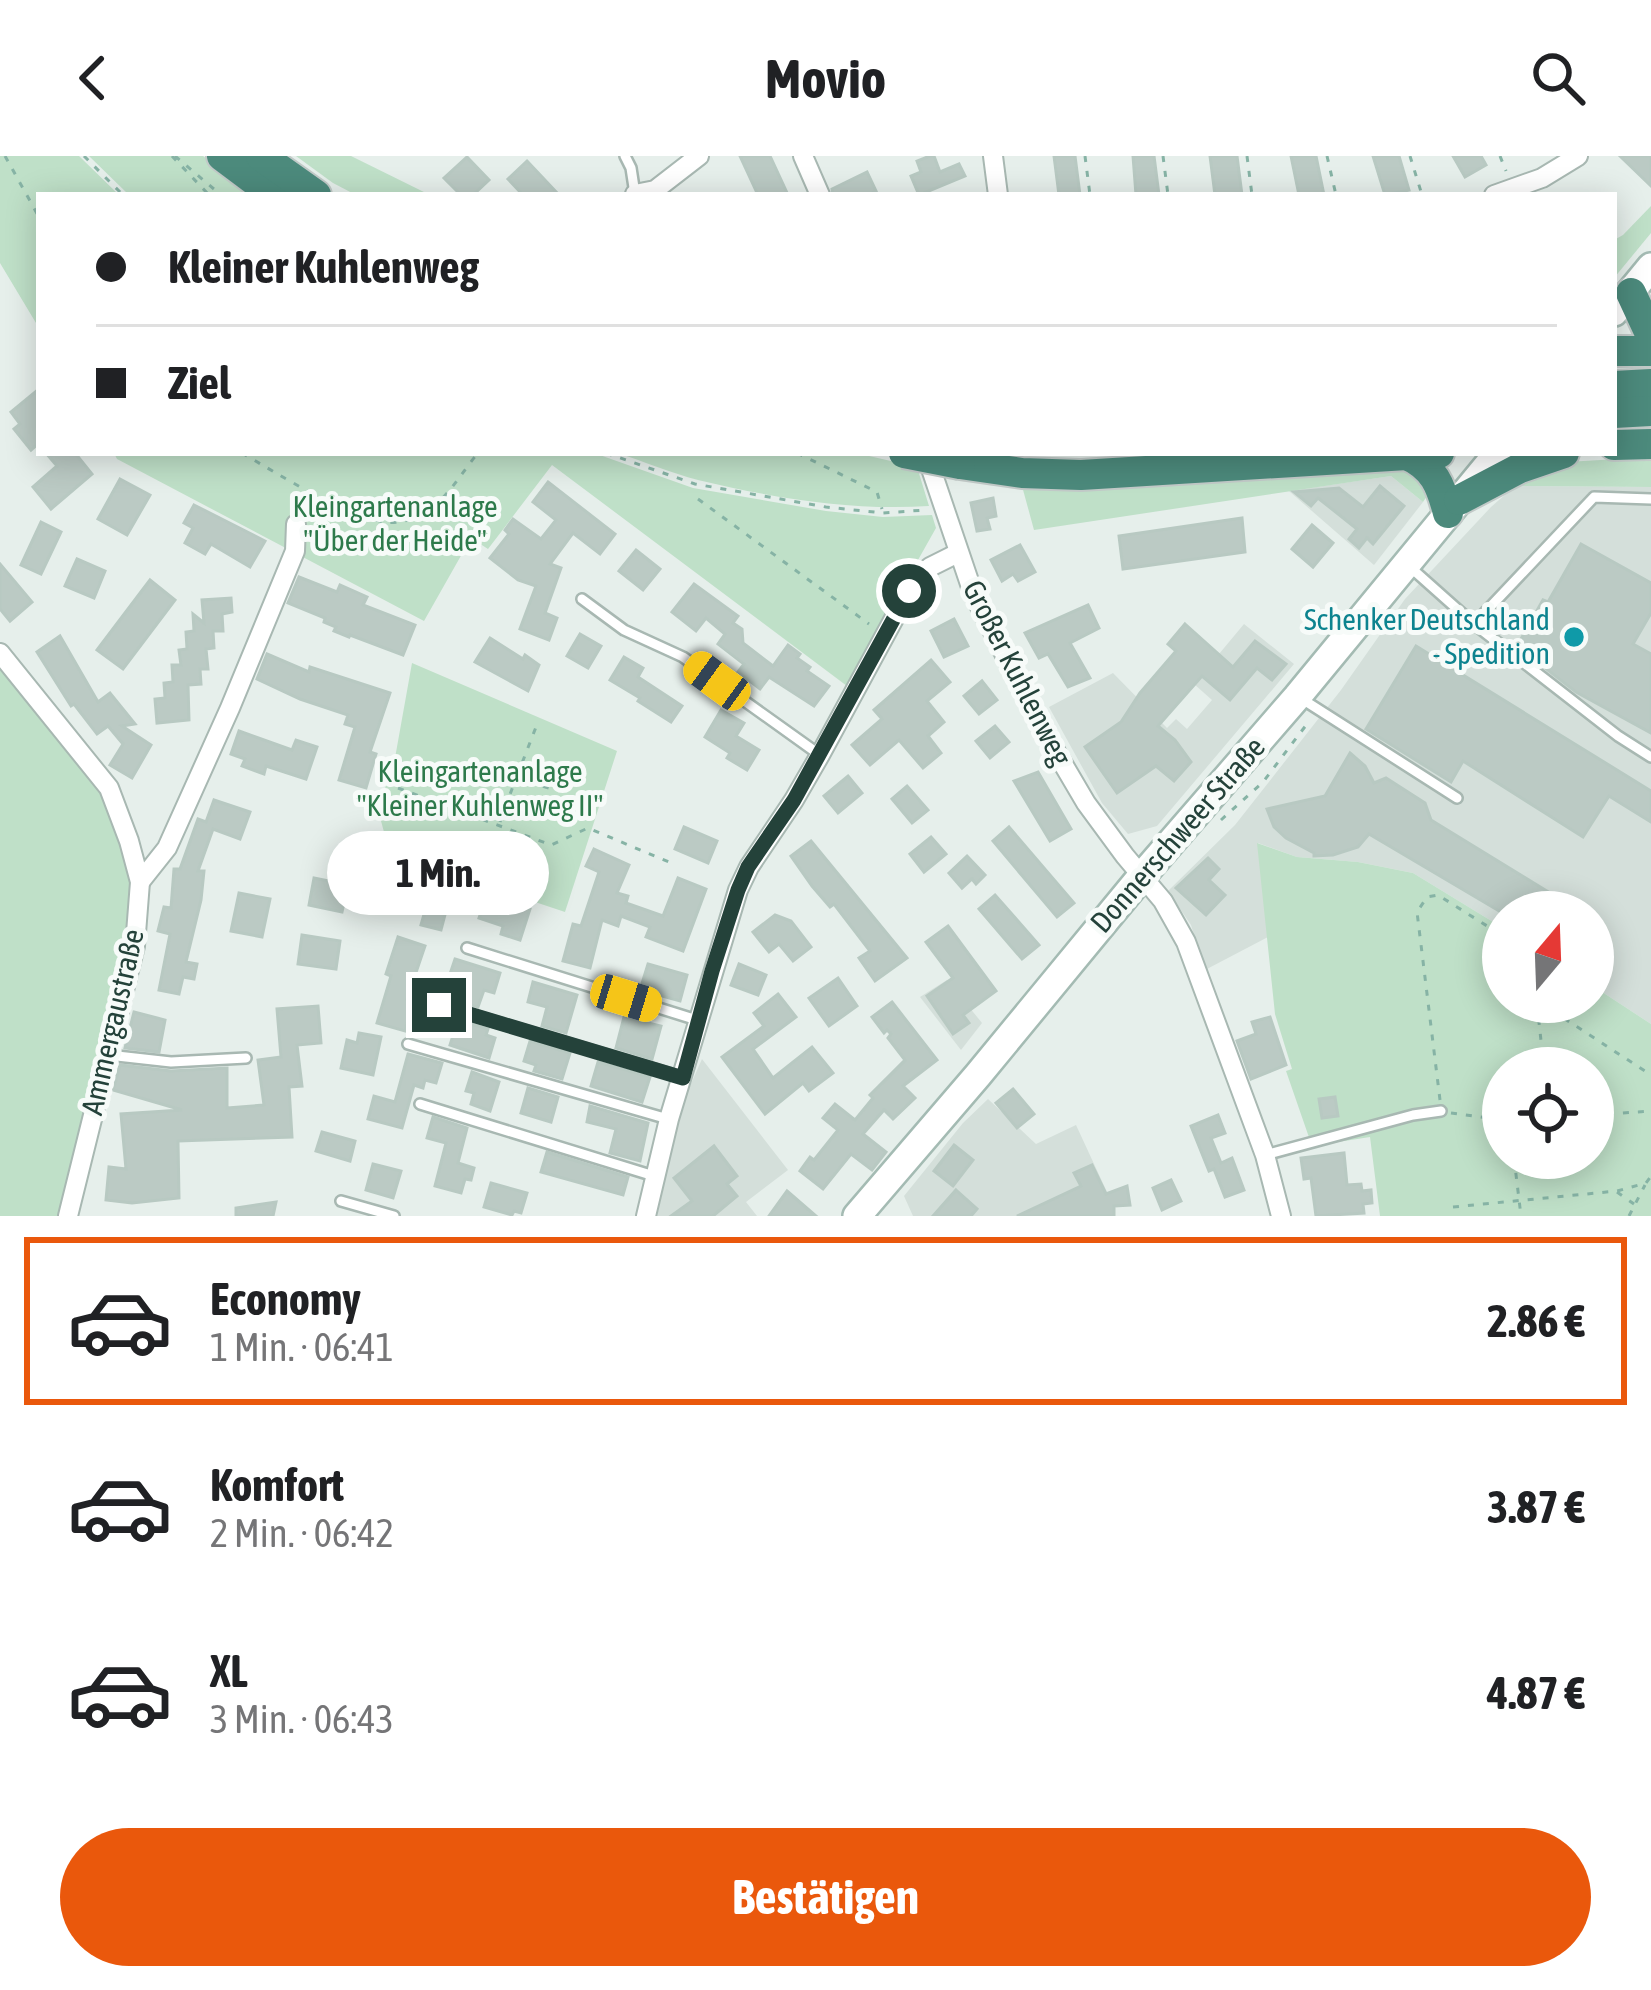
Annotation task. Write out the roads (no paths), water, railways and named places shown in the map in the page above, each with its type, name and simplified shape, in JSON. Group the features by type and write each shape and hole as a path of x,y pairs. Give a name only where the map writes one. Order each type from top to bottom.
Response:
{"highway":[{"path":"222,156 270,192"},
{"path":"261,156 312,192"},
{"path":"1623,303 1651,337"},
{"path":"1617,351 1651,351"},
{"path":"1617,387 1649,402"},
{"path":"1617,412 1649,402"},
{"path":"1617,446 1651,444"},
{"path":"919,456 1022,473 1081,475 1391,456"},
{"path":"1409,456 1433,473 1454,507 1520,468 1555,456"}],"main road":[{"path":"1623,303 1651,268"},
{"name":"Donnerschweer Straße","path":"857,1216 1298,697 1496,456"}],"street":[{"path":"644,192 655,190 699,156"},
{"path":"803,156 819,192"},
{"path":"993,156 998,192"},
{"path":"1503,192 1542,178 1578,156"},
{"name":"Großer Kuhlenweg","path":"926,456 982,612 1046,735 1086,803 1163,901 1186,942 1265,1155 1281,1216"},
{"path":"140,882 167,848 230,708 295,551 296,524"},
{"path":"646,1216 669,1119 748,867 794,800 909,591 930,566 958,554"},
{"name":"Ammergaustraße","path":"0,653 109,788 140,882 135,946 68,1216"}],"lane":[{"path":"625,156 634,192"},
{"path":"1474,624 1594,497 1651,499"},
{"path":"1406,564 1474,624 1651,757"},
{"path":"582,599 624,630 683,657 820,755"},
{"path":"1298,697 1457,798"},
{"path":"467,948 698,1020"},
{"path":"439,1005 683,1078"},
{"path":"407,1045 669,1119"},
{"path":"108,1055 171,1062 246,1058"},
{"path":"420,1104 654,1176"},
{"path":"1265,1155 1441,1111"},
{"path":"341,1201 394,1216"}],"place":[{"name":"Schenker Deutschland - Spedition","path":"1574,637"}],"park label":[{"name":"Kleingartenanlage \"Über der Heide\"","path":"395,524"},
{"name":"Kleingartenanlage \"Kleiner Kuhlenweg II\"","path":"480,789"}]}
